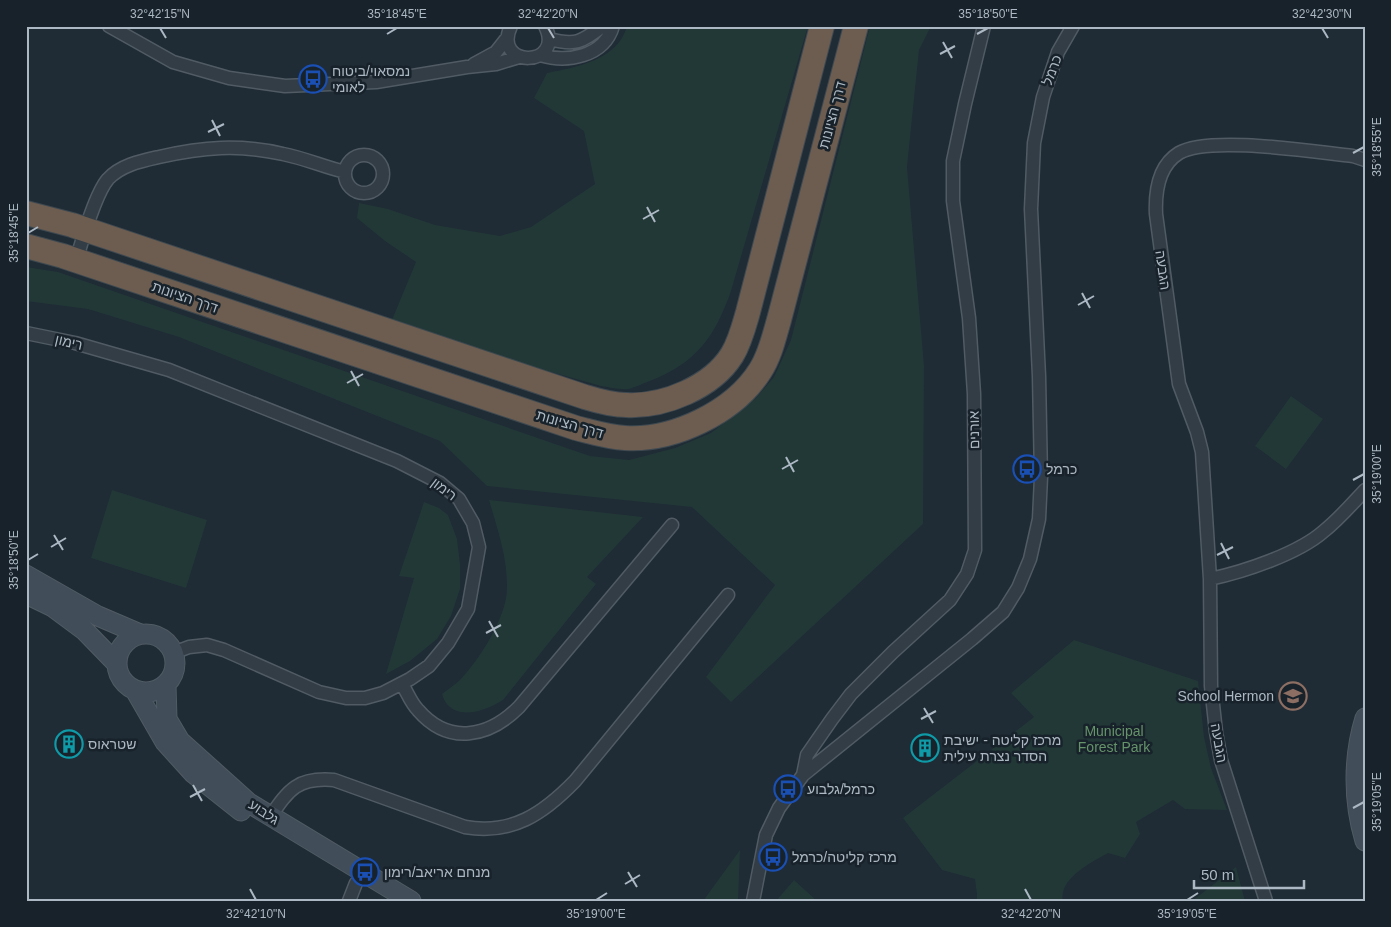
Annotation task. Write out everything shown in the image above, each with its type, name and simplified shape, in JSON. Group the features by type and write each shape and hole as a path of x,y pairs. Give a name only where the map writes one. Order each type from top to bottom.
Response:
{"highway":[{"path":"26,213 85,230 608,404 627,406 666,400 688,391 716,374 733,354 748,312 822,26"},
{"name":"דרך הציונות","path":"26,246 76,260 576,428 602,435 627,438 676,431 728,406 745,391 761,370 779,320 856,26"}],"street":[{"path":"109,26 173,62 229,78 285,86 376,82 496,64 519,57"},
{"path":"547,32 566,43 583,40 603,26"},
{"path":"540,55 554,59 579,58 592,51 610,36 613,26"},
{"name":"אורנים","path":"803,775 807,756 836,713 865,680 950,600 967,574 975,550 974,394 970,318 953,201 953,161 984,26"},
{"name":"כרמל","path":"753,901 766,835 779,808 803,775 1003,612 1018,588 1030,560 1039,519 1041,477 1039,376 1031,209 1034,143 1043,97 1058,52 1073,26"},
{"path":"467,67 496,52 509,32"},
{"path":"509,32 512,51 519,57 528,59 540,55 548,46 547,32"},
{"name":"הגבעה","path":"1266,901 1221,760 1211,686 1210,579 1202,452 1179,384 1155,196 1160,177 1168,162 1180,153 1220,144 1353,156 1365,160"},
{"path":"76,260 85,230 108,179 120,170 135,163 182,152 218,147 259,149 286,154 345,172"},
{"name":"רימון","path":"26,333 75,343 169,370 397,461 440,483 459,499 473,523 479,547 468,609 448,643 429,666 402,684 383,693 366,698 346,698 319,692 224,650 206,645 189,647 173,654"},
{"path":"1210,579 1234,574 1292,551 1323,533 1365,490"},
{"path":"402,684 417,710 444,730 462,734 478,732 493,727 508,718 519,707 672,524"},
{"path":"26,575 98,616 140,634 156,636 169,646 173,654 174,670 166,684 151,692 135,690 122,680 116,664 84,630 53,608 26,594"},
{"path":"270,817 284,796 295,787 318,778 334,780 465,827 480,830 505,827 522,822 557,800 575,781 728,596"},
{"path":"116,664 120,648 140,634"},
{"name":"גלבוע","path":"166,684 167,719 180,741 249,803 411,901"},
{"name":"גלבוע","path":"135,690 164,742 193,773 265,829 384,901"},
{"path":"1365,718 1360,732 1355,776 1357,807 1365,841"},
{"path":"349,901 356,883"}],"green space":[{"path":"627,26 808,26 731,291 718,322 702,347 680,366 666,374 633,388 622,389 601,386 389,327 416,262 385,241 357,218 359,203 388,209 435,225 500,236 531,227 595,184 584,131 534,98 547,73 571,68 606,54 622,38"},
{"path":"870,26 931,26 919,50 907,167 924,366 923,524 731,702 706,677 775,585 692,507 487,486 440,441 179,337 88,309 26,301 26,267 58,272 590,456 629,460 675,448 711,433 756,398 774,377 791,340"},
{"path":"1291,396 1323,419 1286,469 1255,446"},
{"path":"112,490 207,520 186,588 91,558"},
{"path":"489,500 643,517 587,577 596,584 503,700 478,711 460,712 452,709 446,703 442,694 460,680 484,649 498,623 506,598 507,575"},
{"path":"424,502 439,508 448,515 457,539 460,589 451,616 437,639 410,661 386,674 414,578 399,576"},
{"name":"Municipal Forest Park","path":"1074,640 1198,681 1204,737 1211,768 1227,810 1185,809 1173,800 1136,822 1140,834 1125,858 1108,853 1078,872 1066,885 1063,901 977,901 975,879 942,870 903,818 1034,717 1011,693"},
{"path":"740,850 738,901 703,901"},
{"path":"1236,867 1245,901 1192,901"},
{"path":"794,880 817,901 776,901"}],"place":[{"name":"נמסאוי/ביטוח לאומי","path":"313,79"},
{"name":"כרמל","path":"1027,469"},
{"name":"School Hermon","path":"1293,696"},
{"name":"שטראוס","path":"69,744"},
{"name":"מרכז קליטה - ישיבת הסדר נצרת עילית","path":"925,748"},
{"name":"כרמל/גלבוע","path":"788,789"},
{"name":"מרכז קליטה/כרמל","path":"773,857"},
{"name":"מנחם אריאב/רימון","path":"365,872"}]}
